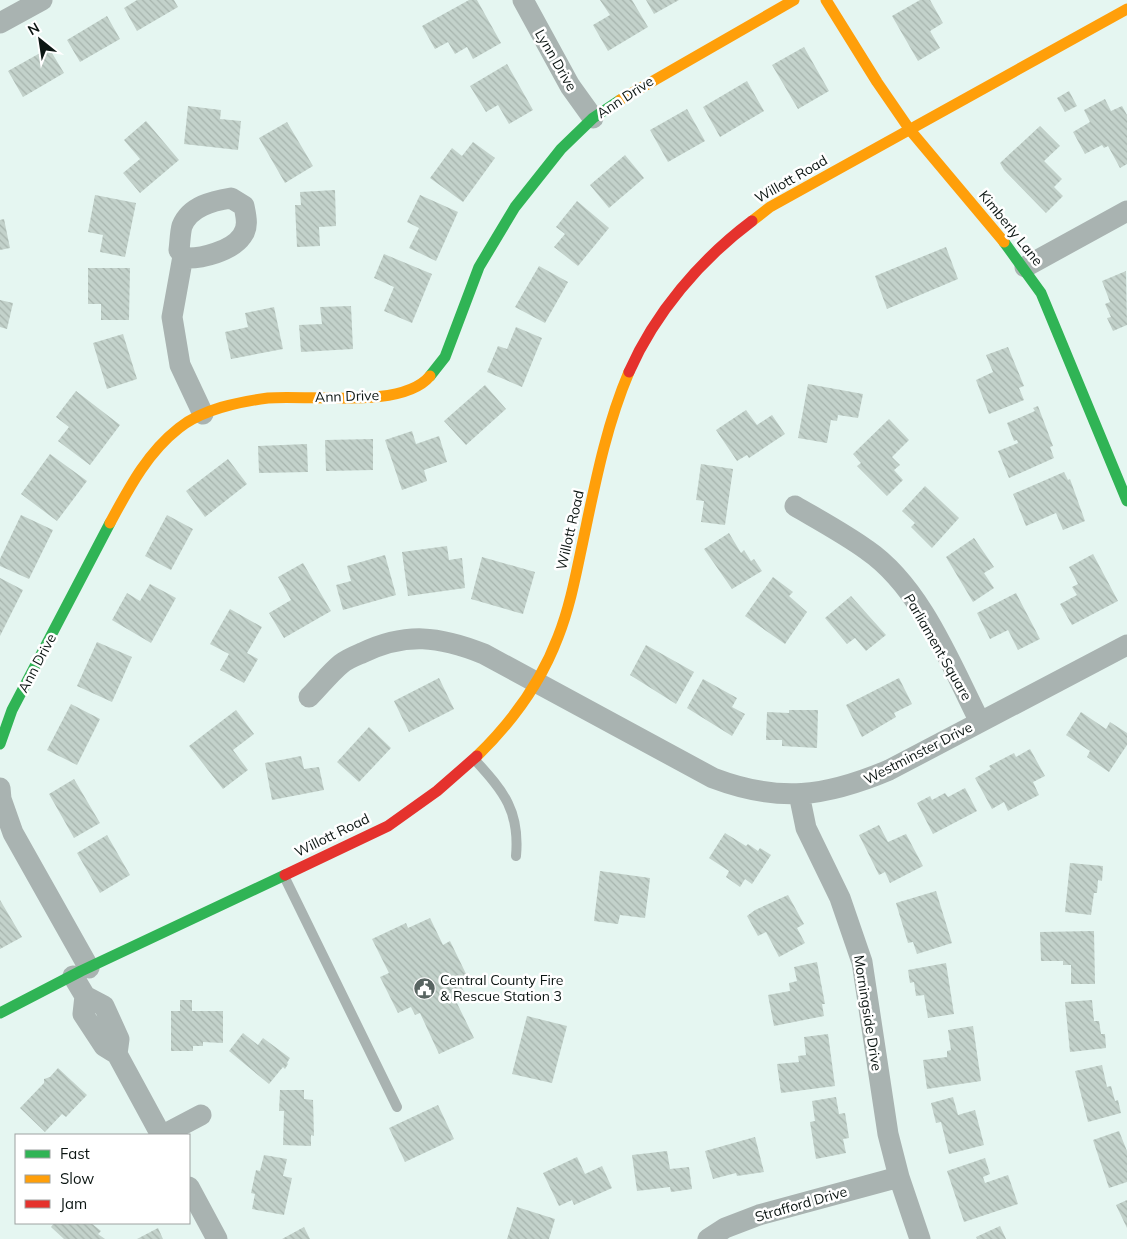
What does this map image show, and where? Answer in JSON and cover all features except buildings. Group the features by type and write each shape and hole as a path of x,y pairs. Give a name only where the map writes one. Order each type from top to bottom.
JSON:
{"street":[{"path":"0,23 42,0"},
{"name":"Lynn Drive","path":"523,0 570,86 593,118"},
{"name":"Ann Drive","path":"0,744 12,710 132,482 153,454 179,428 203,414 234,404 269,398 372,398 403,391 427,379 445,357 479,267 515,207 561,149 593,118 673,66 794,0"},
{"name":"Kimberly Lane","path":"826,0 874,79 910,130 1000,234 1025,267 1041,293 1127,501"},
{"name":"Willott Road","path":"0,1013 81,972 388,826 424,803 474,760 495,738 536,683 553,651 571,594 609,428 618,400 643,344 661,315 691,274 739,229 804,188 1127,9"},
{"path":"1025,267 1127,211"},
{"path":"183,256 172,317 180,366 203,414"},
{"name":"Parliament Square","path":"795,506 868,550 897,577 916,602 980,722"},
{"name":"Westminster Drive","path":"309,696 342,663 374,647 405,640 433,638 455,642 484,654 536,683 606,718 713,778 737,787 764,792 799,794 826,792 852,786 889,770 1127,645"},
{"path":"0,788 1,800 13,833 81,972 85,996 104,1006 119,1039 117,1054 161,1134"},
{"name":"Morningside Drive","path":"799,794 806,828 840,898 862,962 877,1073 898,1177 920,1239"},
{"path":"164,1134 201,1115"},
{"name":"Strafford Drive","path":"708,1239 725,1228 759,1214 898,1177"},
{"path":"190,1189 216,1239"}],"lane":[{"path":"474,760 495,783 513,814 518,833 516,856"},
{"path":"284,875 397,1107"}],"traffic: fast":[{"path":"430,376 445,357 479,267 515,207 561,149 593,118 620,100"},
{"path":"1004,242 1041,293 1127,501"},
{"path":"0,744 12,710 110,523"},
{"path":"0,1013 81,971 285,875"}],"traffic: slow":[{"path":"620,100 794,0"},
{"path":"826,0 877,82 910,130 1004,242"},
{"path":"752,221 770,207 1127,9"},
{"path":"477,756 502,730 524,701 543,670 558,637 572,590 608,434 629,372"},
{"path":"110,523 124,497 157,448 188,421 221,407 268,398 377,397 417,387 430,376"}],"traffic: jam":[{"path":"629,372 652,329 681,289 714,253 752,221"},
{"path":"285,875 388,826 437,791 477,756"}],"place":[{"name":"Central County Fire & Rescue Station 3","path":"424,988"}]}
